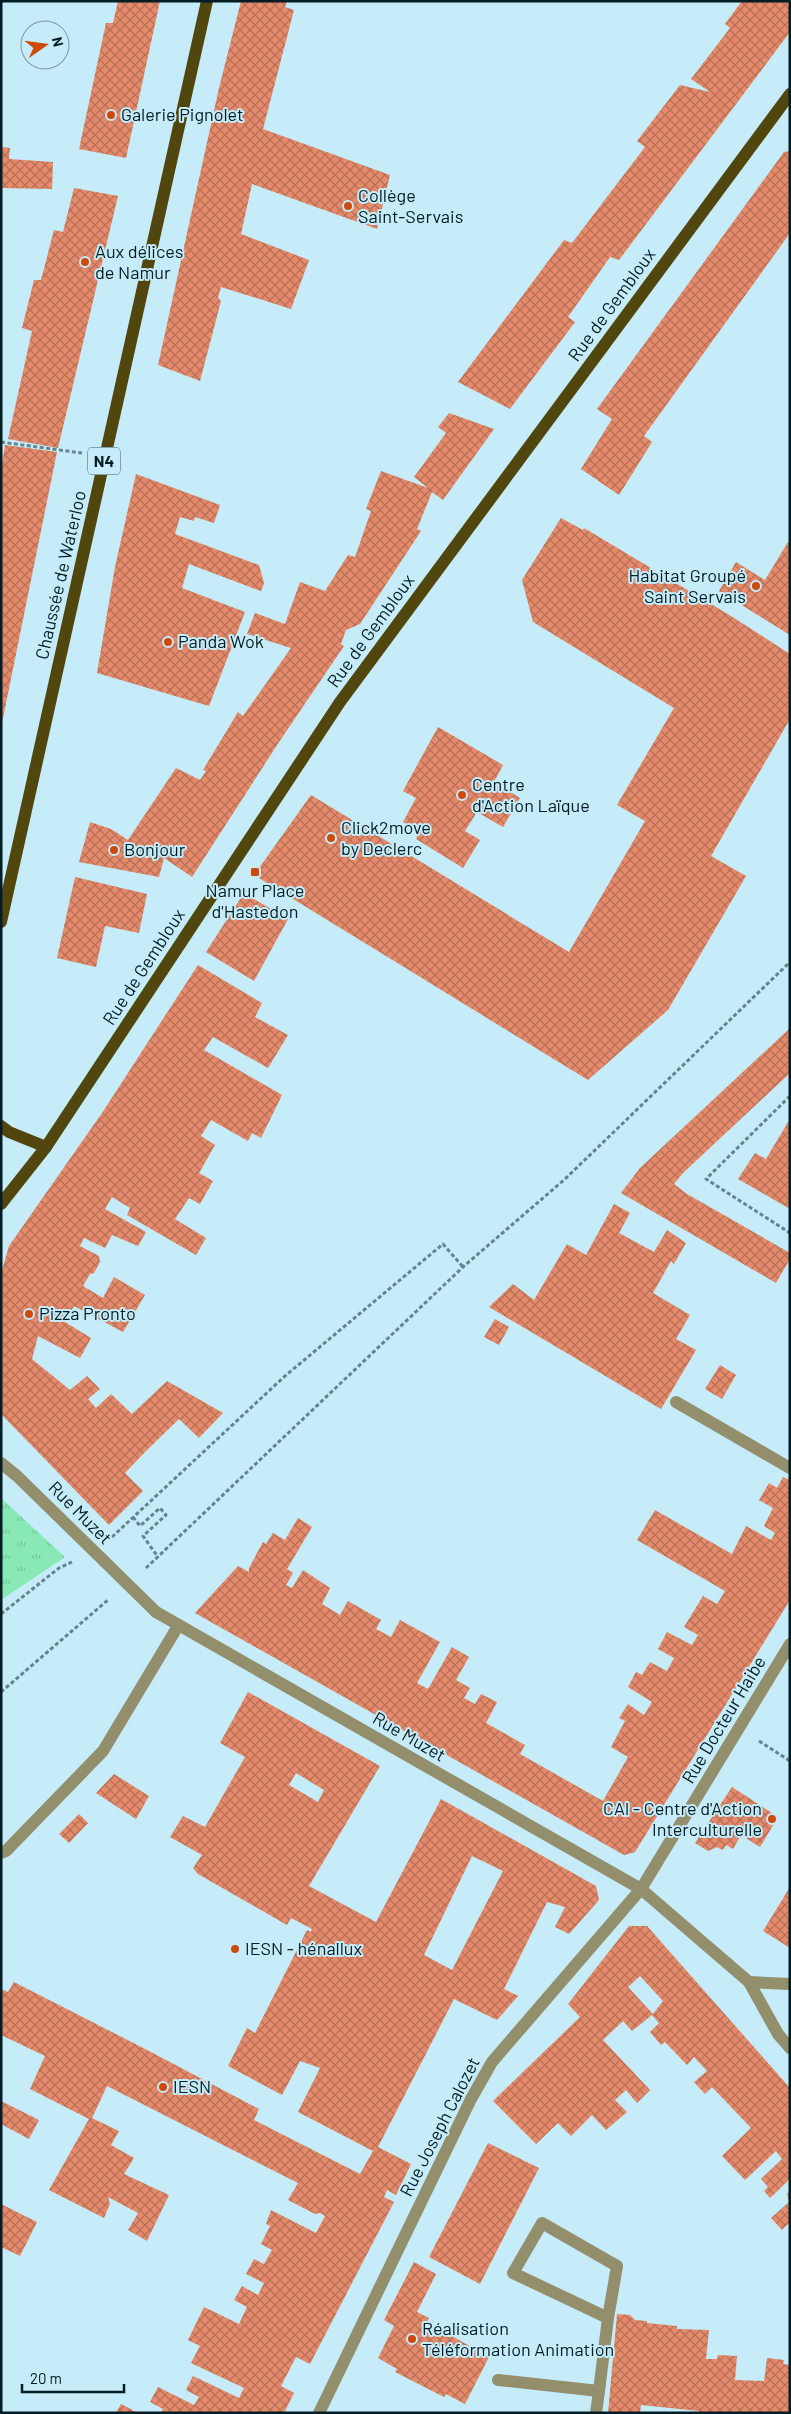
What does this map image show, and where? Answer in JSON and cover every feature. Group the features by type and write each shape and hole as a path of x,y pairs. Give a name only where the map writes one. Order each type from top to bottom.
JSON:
{"main road":[{"name":"Chaussée de Waterloo","path":"1,922 207,1"},
{"name":"Rue de Gembloux","path":"1,1204 46,1147 340,702 790,94"},
{"path":"1,1126 8,1132 46,1147"}],"street":[{"path":"676,1402 790,1468"},
{"name":"Rue Muzet","path":"1,1463 18,1476 156,1612 641,1889 749,1982 778,2034 790,2048"},
{"path":"1,1854 103,1751 178,1626"},
{"name":"Rue Docteur Haibe","path":"641,1889 790,1644"},
{"name":"Rue Joseph Calozet","path":"319,2413 471,2099 492,2062 641,1889"},
{"path":"749,1982 790,1984"},
{"path":"596,2413 608,2318 617,2266 542,2223 513,2273 608,2318"},
{"path":"498,2380 599,2391"}],"path":[{"path":"1,442 105,456"},
{"path":"143,1570 463,1267 565,1179 790,962"},
{"path":"790,1096 706,1179 790,1232"},
{"path":"1,1614 59,1568 100,1556 133,1517 285,1376 443,1244 463,1267"},
{"path":"133,1517 140,1526 160,1508 166,1514 143,1536 158,1557"},
{"path":"1,1692 113,1596"},
{"path":"739,1728 790,1761"}],"green space":[{"path":"1,1498 65,1557 1,1600"}],"building":[{"path":"118,1 160,1 126,158 79,149 106,23 113,23"},
{"name":"Collège Saint-Servais","path":"241,1 287,1 285,7 294,10 263,129 390,175 377,229 252,184 241,234 309,260 291,309 221,287 218,298 221,301 200,381 158,365 219,88"},
{"path":"742,1 790,1 790,32 619,260 610,257 568,317 575,322 510,409 458,382 564,240 572,243 645,147 637,141 680,85 710,92 691,79 730,28 725,24"},
{"path":"1,147 10,148 9,159 53,162 52,189 1,188"},
{"path":"790,151 790,233 644,436 652,442 619,495 581,469 612,419 597,409 784,152"},
{"path":"74,188 118,196 58,448 8,439 32,331 22,328 34,280 41,280 54,230 63,232"},
{"path":"449,413 494,429 443,500 432,492 417,529 421,531 360,624 346,630 341,644 344,646 279,742 192,877 164,858 159,877 79,862 90,822 111,829 128,840 176,768 200,780 206,771 203,770 238,712 243,716 291,648 247,634 255,613 285,624 300,582 325,591 348,555 355,557 371,511 366,509 381,471 428,488 414,477 446,433 438,427"},
{"path":"5,445 57,452 2,723 1,470"},
{"name":"Panda Wok","path":"136,474 220,505 214,523 195,517 194,521 180,517 175,534 259,565 264,583 261,591 189,564 182,588 245,612 209,706 97,673 115,567"},
{"name":"Click2move by Declerc","path":"561,518 583,530 584,528 731,616 790,654 790,719 711,856 746,876 668,1010 588,1080 254,875 311,795 569,952 645,821 617,805 674,708 533,622 522,580"},
{"name":"Habitat Groupé Saint Servais","path":"788,542 790,543 790,635 719,591 736,562 765,580"},
{"name":"Centre d'Action Laïque","path":"438,727 503,765 494,782 520,798 503,827 477,812 465,831 480,840 463,868 416,839 419,833 403,822 416,798 403,791"},
{"path":"75,877 147,894 139,933 105,926 96,967 57,958"},
{"path":"244,893 288,919 254,981 206,952"},
{"path":"198,965 262,1003 255,1017 288,1035 268,1068 213,1037 204,1050 282,1095 261,1138 252,1133 248,1141 211,1120 201,1136 215,1145 199,1173 213,1181 200,1204 189,1198 175,1219 206,1238 196,1255 127,1215 130,1208 112,1197 105,1209 146,1232 138,1246 112,1235 105,1248 84,1238 80,1246 99,1256 100,1262 83,1286 103,1298 114,1277 145,1295 123,1332 74,1306 65,1322 91,1338 80,1358 38,1336 32,1359 70,1390 87,1376 100,1389 88,1399 96,1408 111,1394 132,1414 167,1381 223,1413 199,1438 179,1419 145,1452 125,1473 143,1491 109,1525 1,1414 1,1274 9,1246 102,1113"},
{"path":"790,1028 790,1073 683,1173 674,1184 687,1194 790,1253 790,1259 776,1283 621,1193 640,1168"},
{"path":"788,1122 790,1123 790,1209 738,1179 755,1153 766,1159"},
{"path":"614,1204 630,1213 619,1233 654,1252 667,1230 686,1243 674,1264 671,1261 653,1293 690,1315 676,1339 696,1350 661,1409 489,1307 513,1284 534,1300 567,1244 586,1255"},
{"path":"495,1319 509,1327 499,1345 484,1337"},
{"path":"720,1365 736,1375 722,1399 705,1389"},
{"path":"783,1477 790,1480 790,1600 635,1852 624,1855 195,1613 238,1566 249,1572 249,1568 263,1542 266,1544 273,1533 285,1540 298,1518 312,1527 287,1569 293,1573 286,1585 292,1588 303,1570 330,1588 322,1604 340,1615 348,1601 381,1620 376,1629 391,1637 400,1620 440,1642 417,1683 428,1689 452,1647 469,1657 456,1680 470,1688 464,1698 475,1704 481,1694 497,1702 486,1723 525,1745 520,1754 603,1801 628,1757 611,1747 625,1721 619,1718 628,1704 644,1715 652,1702 628,1687 636,1672 642,1675 650,1662 667,1671 674,1658 658,1649 667,1632 692,1645 698,1635 684,1627 703,1596 717,1604 725,1591 637,1540 655,1510 732,1554 746,1526 771,1540 775,1533 764,1526 773,1508 759,1500 769,1483 777,1488"},
{"path":"248,1692 380,1766 309,1886 376,1922 441,1799 596,1886 599,1900 569,1934 555,1927 565,1907 547,1902 504,1989 518,1996 497,2020 454,1999 378,2147 411,2164 396,2195 387,2190 384,2197 394,2202 310,2364 296,2357 281,2386 294,2393 284,2413 161,2413 163,2409 150,2402 158,2387 194,2405 199,2397 186,2390 193,2376 239,2398 244,2388 191,2363 200,2346 188,2340 204,2307 239,2324 247,2307 234,2300 242,2286 258,2295 264,2283 246,2274 254,2259 264,2264 272,2250 261,2244 270,2226 266,2224 271,2210 316,2233 325,2216 320,2213 315,2214 288,2200 298,2183 107,2086 92,2118 119,2131 111,2145 134,2158 124,2174 169,2195 147,2241 128,2230 138,2213 108,2197 110,2204 104,2218 49,2190 89,2119 30,2089 45,2056 1,2035 1,1989 8,1992 14,1982 259,2109 254,2120 360,2174 373,2151 298,2112 320,2068 300,2061 282,2095 228,2066 247,2028 255,2033 307,1930 311,1932 312,1929 291,1918 287,1925 198,1874 193,1868 202,1855 170,1837 183,1816 205,1827 245,1757 220,1743","holes":["296,1773 324,1790 318,1802 289,1785","472,1856 503,1871 452,1970 424,1955"]},
{"path":"114,1774 149,1796 136,1819 96,1793"},
{"path":"732,1787 778,1817 760,1847 741,1835 733,1849 726,1845 723,1850 717,1847 708,1851 695,1843"},
{"path":"79,1814 88,1823 69,1843 59,1834"},
{"path":"790,1887 790,1948 763,1931"},
{"path":"629,1926 647,1926 790,2088 790,2179 770,2198 764,2191 768,2187 761,2179 782,2159 776,2151 745,2180 722,2156 751,2128 712,2087 705,2094 694,2082 707,2071 694,2057 687,2065 665,2042 661,2045 650,2032 659,2023 652,2015 632,2031 623,2021 603,2040 650,2090 637,2103 626,2090 615,2100 627,2112 606,2130 592,2115 571,2136 558,2123 536,2144 493,2101 580,2017 568,2004","holes":["640,1976 663,2001 653,2014 628,1987"]},
{"path":"1,2101 39,2120 29,2139 1,2124"},
{"path":"488,2143 539,2168 480,2284 429,2257"},
{"path":"790,2191 790,2222 782,2230 771,2218 789,2202 787,2194"},
{"path":"1,2204 37,2222 20,2256 1,2247"},
{"path":"414,2262 436,2274 417,2312 429,2318 427,2322 489,2357 465,2404 446,2394 444,2397 395,2372 397,2369 378,2358 394,2326 384,2320"},
{"path":"617,2314 630,2315 635,2320 647,2321 647,2323 677,2326 677,2329 709,2330 706,2359 717,2359 718,2355 737,2356 735,2380 764,2381 767,2358 784,2360 783,2364 790,2365 790,2413 699,2413 699,2411 641,2405 640,2413 608,2413"},
{"path":"121,2404 138,2413 116,2413"}],"place":[{"name":"Galerie Pignolet","path":"111,115"},
{"name":"Collège Saint-Servais","path":"348,206"},
{"name":"Aux délices de Namur","path":"85,262"},
{"name":"Habitat Groupé Saint Servais","path":"756,586"},
{"name":"Panda Wok","path":"168,642"},
{"name":"Centre d'Action Laïque","path":"462,795"},
{"name":"Click2move by Declerc","path":"331,838"},
{"name":"Bonjour","path":"114,850"},
{"name":"Namur Place d'Hastedon","path":"255,872"},
{"name":"Pizza Pronto","path":"29,1314"},
{"name":"CAI - Centre d'Action Interculturelle","path":"772,1819"},
{"name":"IESN - hénallux","path":"235,1949"},
{"name":"IESN","path":"163,2087"},
{"name":"Réalisation Téléformation Animation","path":"412,2339"}]}
